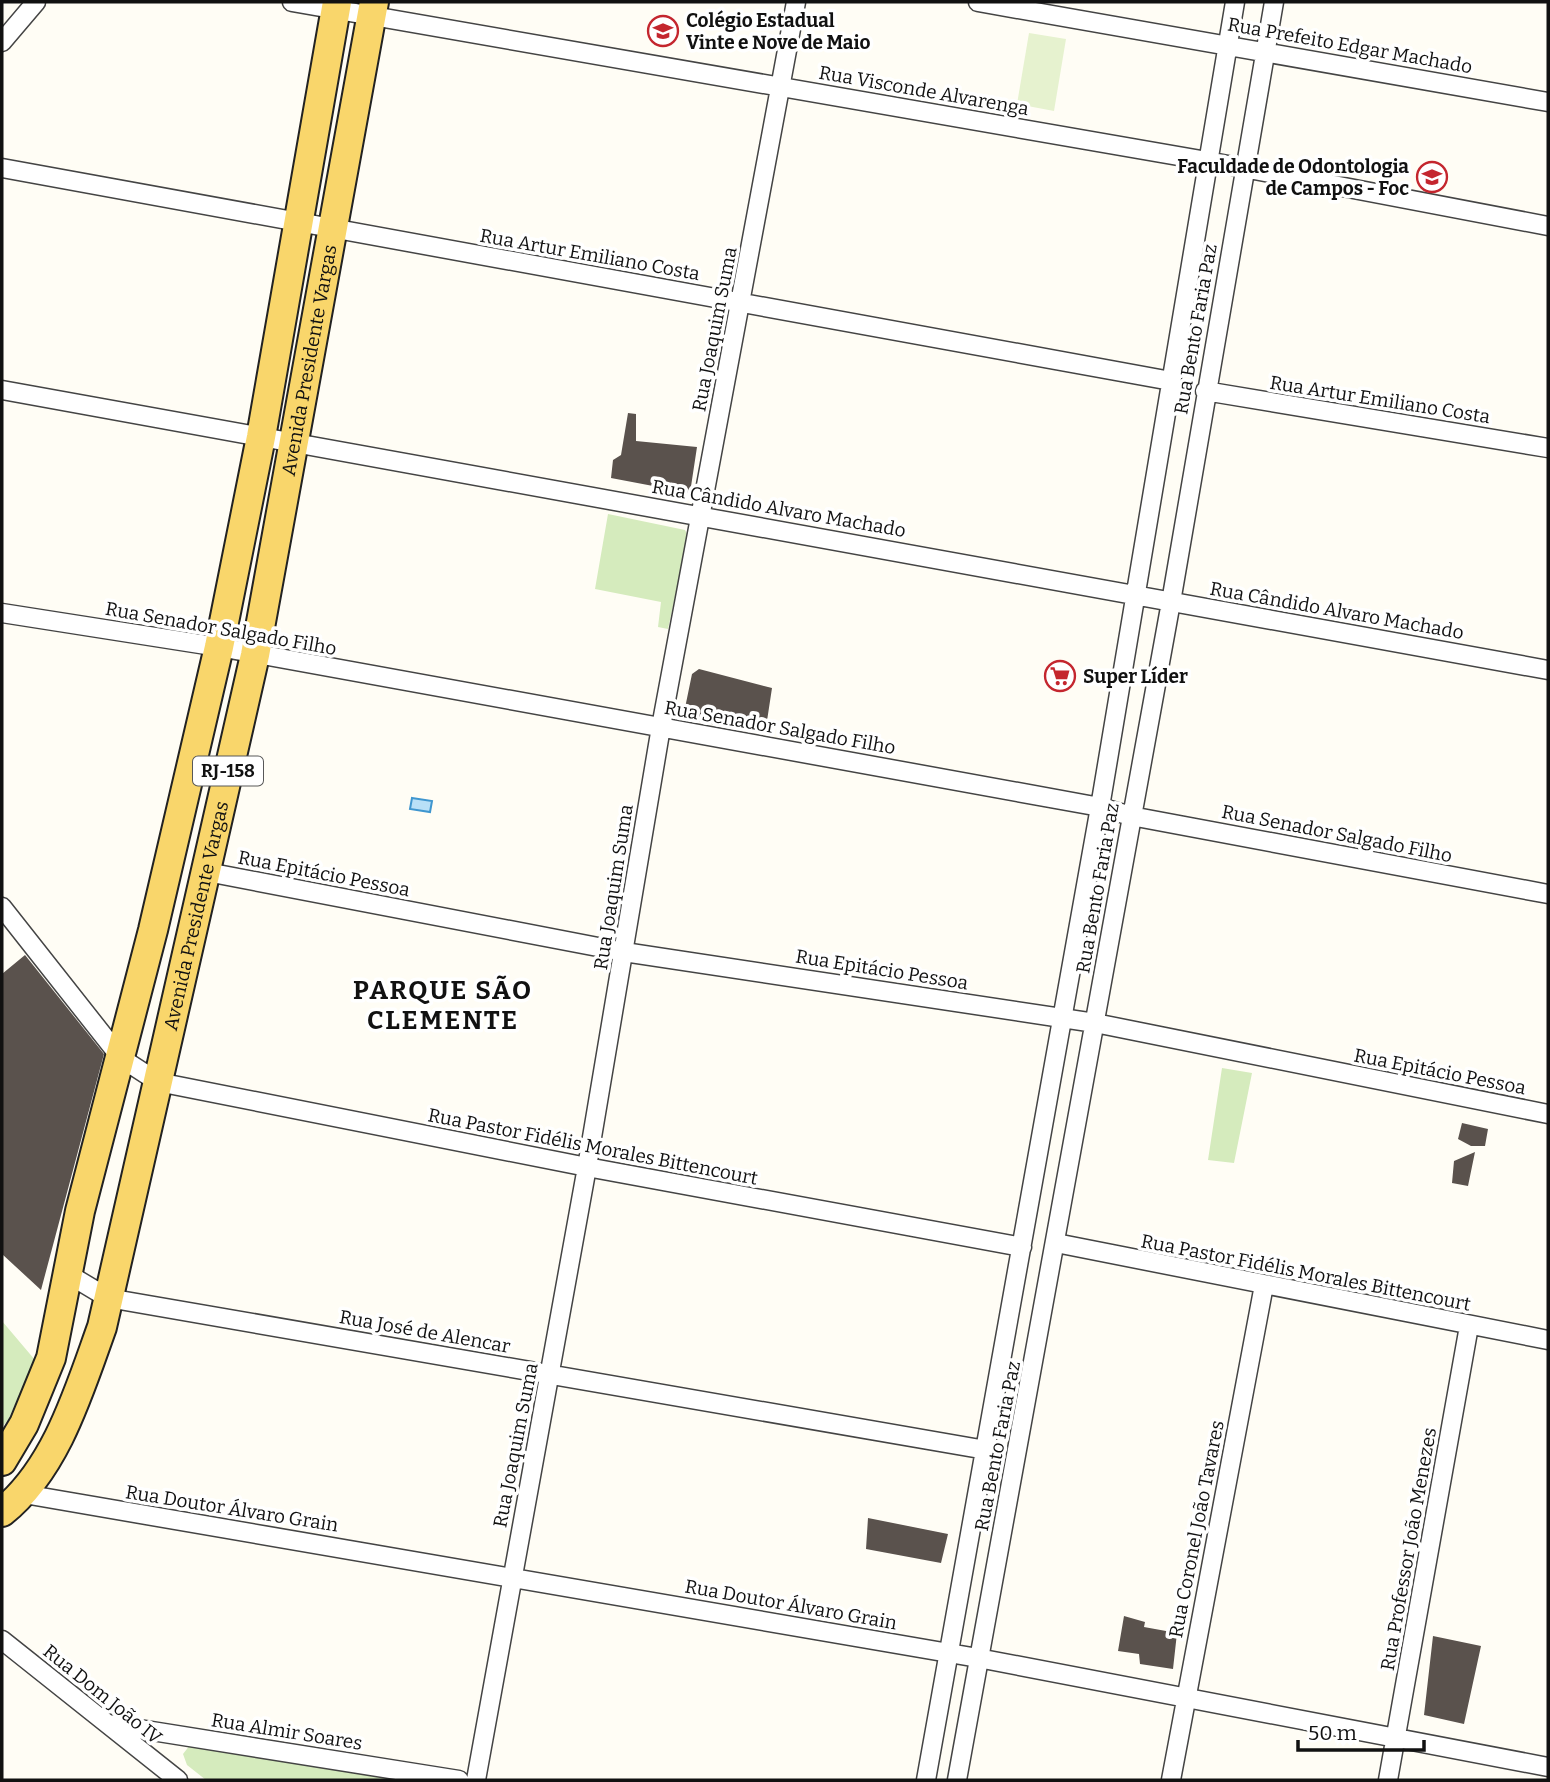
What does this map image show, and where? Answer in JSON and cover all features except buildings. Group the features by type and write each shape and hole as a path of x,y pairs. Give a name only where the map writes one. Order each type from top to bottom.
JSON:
{"main road":[{"name":"Avenida Presidente Vargas","path":"2,1461 24,1424 51,1358 80,1211 121,1058 219,648 261,437 336,6"},
{"name":"Avenida Presidente Vargas","path":"2,1513 24,1494 57,1438 81,1386 108,1298 208,872 255,655 373,10"}],"street":[{"path":"2,42 36,2"},
{"name":"Rua Visconde Alvarenga","path":"292,2 373,10 1548,226"},
{"name":"Rua Joaquim Suma","path":"476,1780 587,1167 661,727 796,2"},
{"name":"Rua Prefeito Edgar Machado","path":"978,2 1264,50 1548,102"},
{"name":"Rua Bento Faria Paz","path":"926,1780 1022,1247 1060,1017 1100,807 1235,2"},
{"name":"Rua Bento Faria Paz","path":"957,1780 1171,602 1205,391 1274,2"},
{"name":"Rua Artur Emiliano Costa","path":"2,168 1171,381"},
{"name":"Rua Cândido Alvaro Machado","path":"2,390 700,514 1548,670"},
{"name":"Rua Artur Emiliano Costa","path":"1205,391 1548,448"},
{"name":"Rua Senador Salgado Filho","path":"2,613 219,648 661,727 1100,807 1131,816 1548,894"},
{"name":"Rua Epitácio Pessoa","path":"208,872 624,952 1095,1023 1548,1114"},
{"path":"2,907 121,1058 158,1082"},
{"name":"Rua Pastor Fidélis Morales Bittencourt","path":"158,1082 587,1167 1022,1247"},
{"name":"Rua Pastor Fidélis Morales Bittencourt","path":"1056,1243 1548,1340"},
{"name":"Rua José de Alencar","path":"68,1275 108,1298 986,1450"},
{"name":"Rua Coronel João Tavares","path":"1171,1780 1264,1285"},
{"name":"Rua Professor João Menezes","path":"1388,1780 1469,1326"},
{"name":"Rua Doutor Álvaro Grain","path":"24,1494 978,1658 1548,1767"},
{"name":"Rua Dom João IV","path":"2,1640 178,1780"},
{"name":"Rua Almir Soares","path":"108,1724 459,1780"}],"green space":[{"path":"1029,33 1066,39 1054,111 1017,104"},
{"path":"608,514 685,530 688,536 668,629 658,627 661,602 595,589"},
{"path":"1222,1068 1252,1073 1234,1163 1208,1160"},
{"path":"2,1321 35,1360 8,1420 2,1427"},
{"path":"190,1745 409,1780 206,1780 187,1765 183,1754"}],"water":[{"path":"412,798 432,801 430,812 410,809"}],"place":[{"name":"Colégio Estadual Vinte e Nove de Maio","path":"663,31"},
{"name":"Faculdade de Odontologia de Campos - Foc","path":"1432,177"},
{"name":"Super Líder","path":"1060,676"}],"district":[{"name":"PARQUE SÃO CLEMENTE","path":"443,1005"}]}
